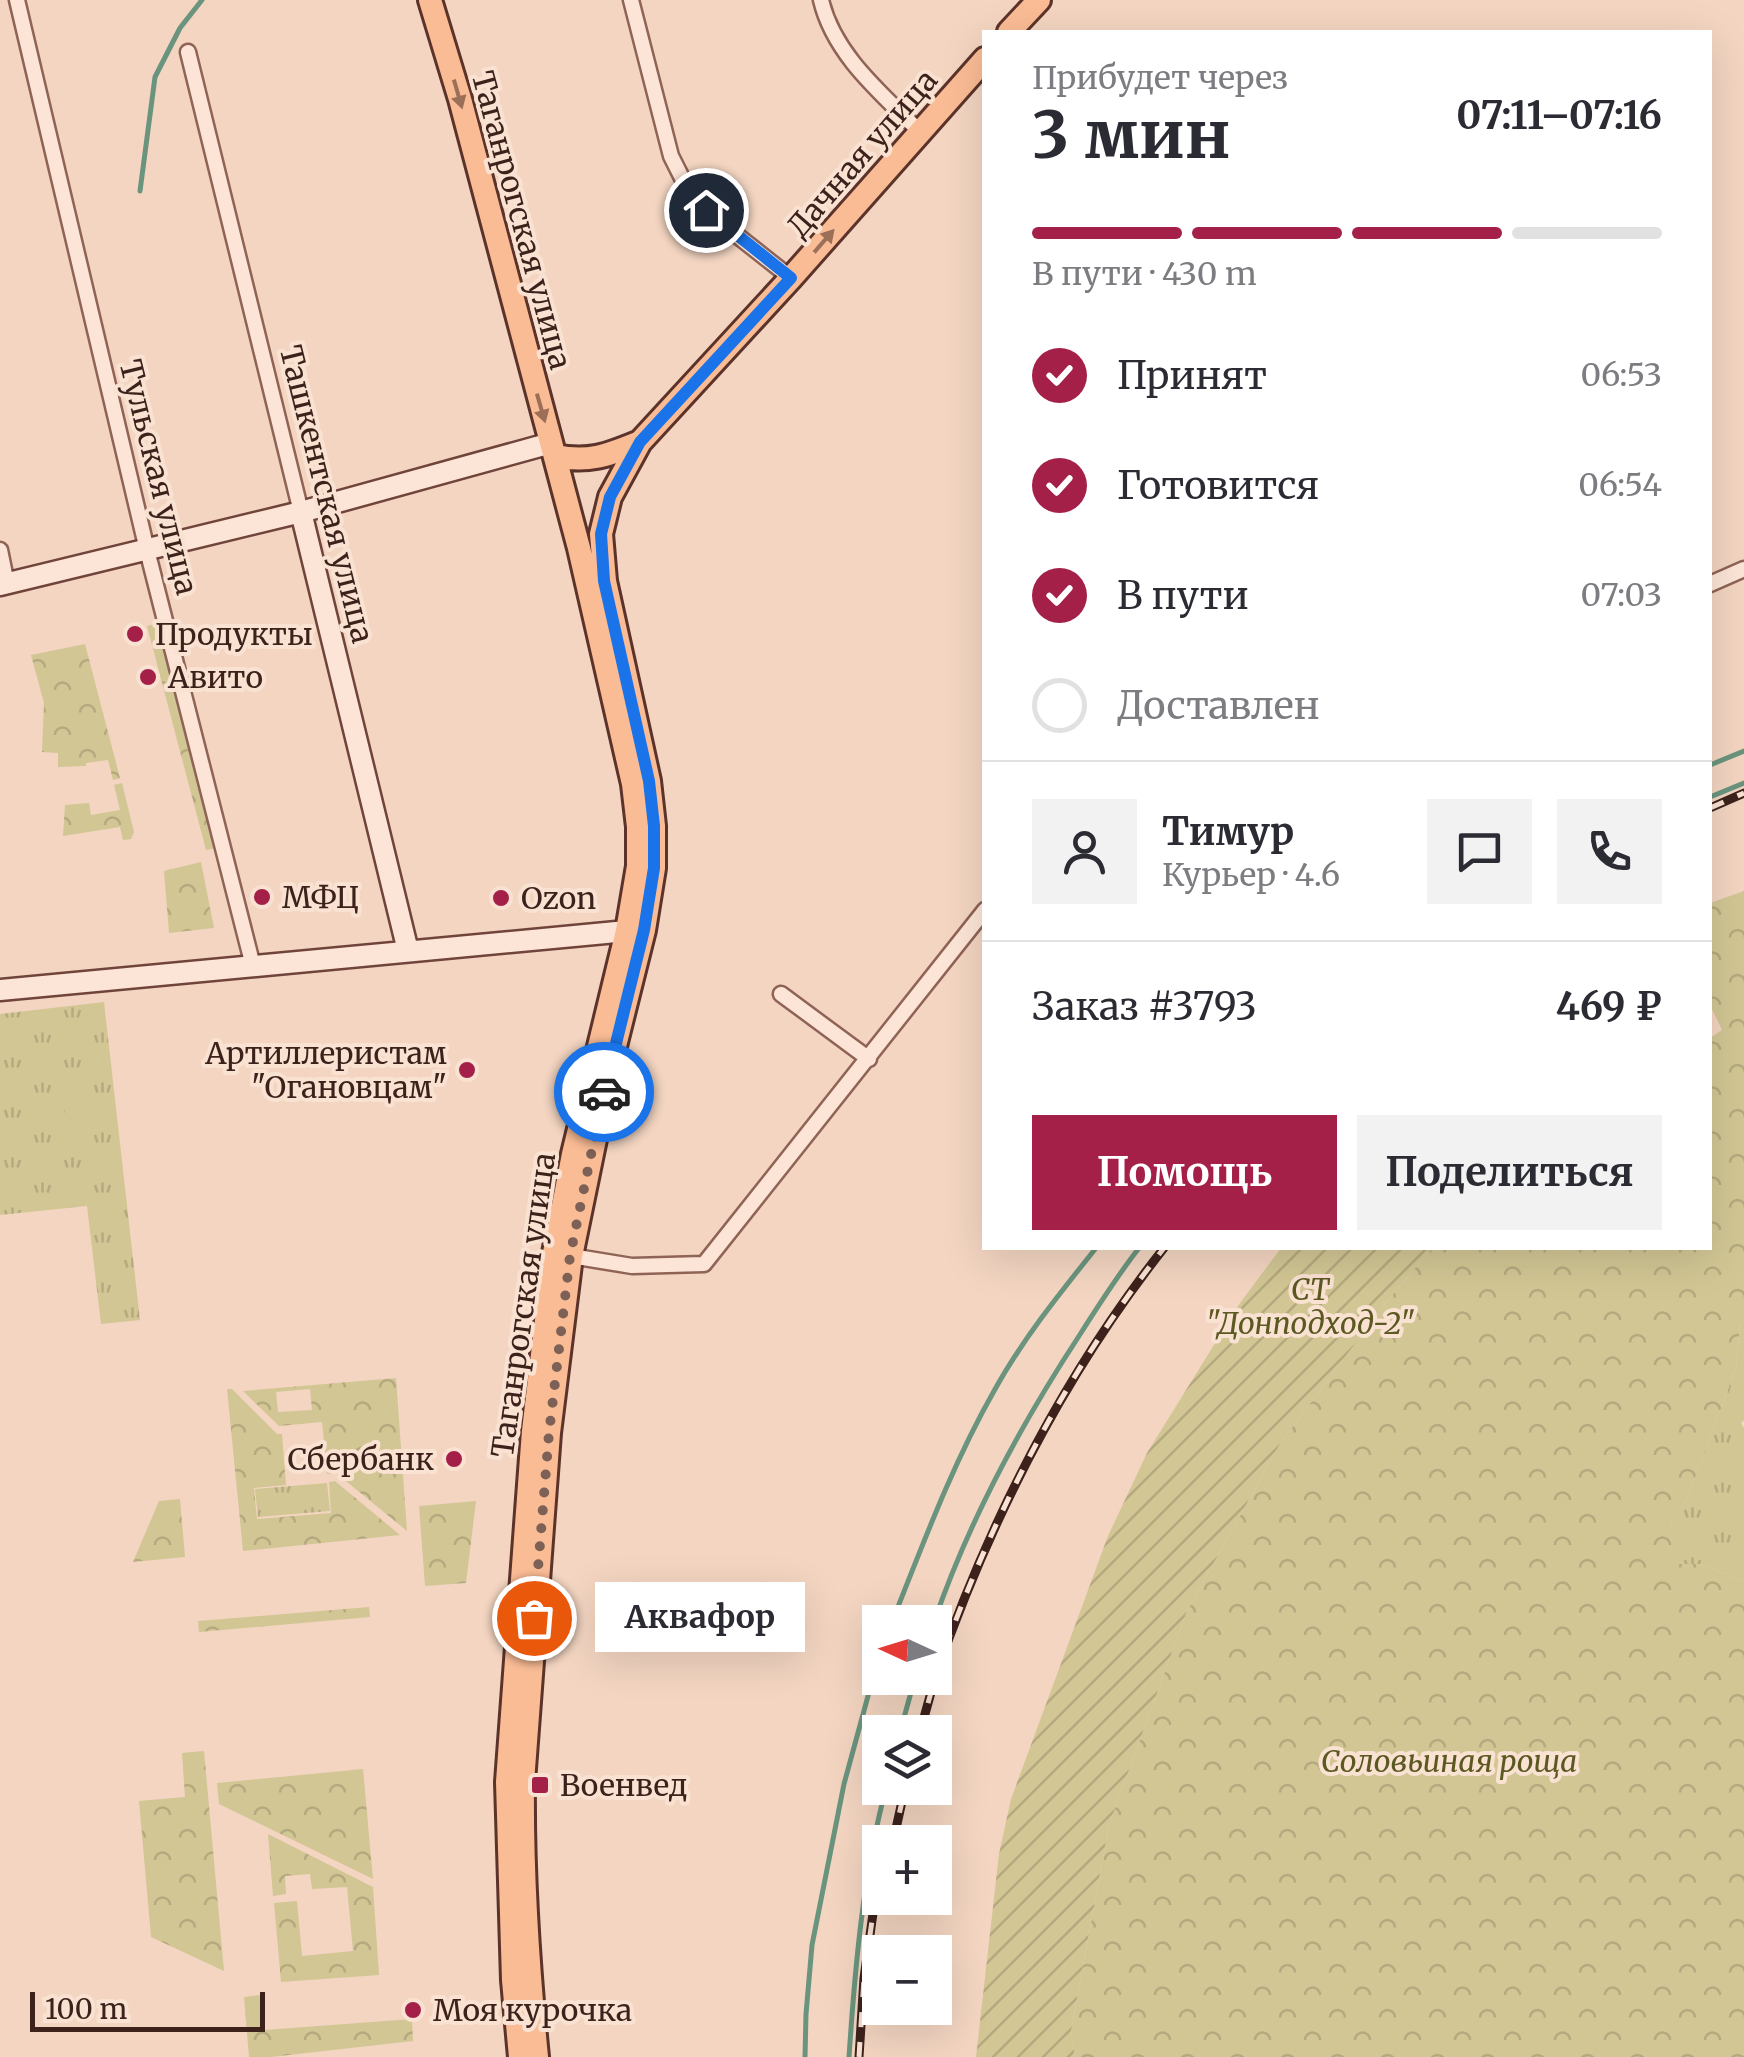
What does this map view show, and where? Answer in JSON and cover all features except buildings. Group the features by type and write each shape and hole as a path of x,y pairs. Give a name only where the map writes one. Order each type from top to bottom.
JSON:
{"main road":[{"name":"Таганрогская улица","path":"430,0 579,548 633,784 638,827 635,931"},
{"path":"1011,30 1039,0"},
{"name":"Дачная улица","path":"604,581 601,534 610,497 640,442 982,63"},
{"path":"553,450 572,460 604,457 640,442"},
{"name":"Таганрогская улица","path":"520,2057 526,2031 524,1782 562,1255 610,1066 635,931 654,868 645,762 604,581"},
{"name":"Таганрогская улица","path":"526,2031 536,2057"}],"street":[{"name":"Тульская улица","path":"17,0 147,550 254,966"},
{"path":"631,0 671,156 686,186 706,210 791,278"},
{"path":"821,0 826,20 841,48 920,132"},
{"name":"Ташкентская улица","path":"188,52 408,951"},
{"path":"0,550 4,584 553,450"},
{"path":"1712,583 1744,569"},
{"path":"562,1255 632,1266 704,1264 982,914"},
{"path":"0,990 635,931"},
{"path":"781,994 869,1059"}],"green space":[{"path":"161,622 220,847 206,850 147,626"},
{"path":"85,644 120,778 113,780 108,760 58,767 58,753 42,752 44,703 31,655"},
{"path":"122,783 134,832 131,839 123,840 120,827 63,836 65,805 89,803 91,815 120,810 114,785"},
{"path":"201,862 214,928 169,933 164,871"},
{"name":"Соловьиная роща","path":"1744,891 1744,1322 1740,1323 1736,1368 1686,1502 1672,1523 1671,1538 1673,1564 1700,1564 1744,1581 1744,2057 1075,2057 1071,2031 1109,1825 1187,1611 1281,1442 1388,1300 1430,1250 1712,1250 1712,1037 1722,1030 1712,1009 1712,902"},
{"path":"104,1002 140,1320 101,1324 87,1206 0,1215 0,1014"},
{"path":"92,1096 94,1148 66,1149 64,1097"},
{"name":"СТ \"Донподход-2\"","path":"1280,1250 1430,1250 1281,1442 1187,1611 1109,1825 1071,2031 1075,2057 976,2057 999,1854 1011,1799 1108,1536 1147,1453 1240,1303"},
{"path":"1744,1322 1744,1581 1700,1564 1672,1564 1670,1538 1672,1523 1686,1502 1736,1368 1740,1323"},
{"path":"396,1378 407,1531 336,1473 327,1474 322,1422 279,1426 243,1391","holes":["310,1389 312,1410 278,1412 276,1392"]},
{"path":"227,1389 232,1389 277,1434 282,1434 286,1485 254,1488 257,1519 331,1513 329,1482 335,1481 400,1535 243,1551"},
{"path":"327,1483 330,1511 258,1517 255,1489"},
{"path":"180,1499 185,1557 133,1562 159,1501"},
{"path":"476,1501 466,1583 425,1586 419,1506"},
{"path":"369,1607 370,1617 199,1632 198,1621"},
{"path":"204,1751 224,1971 151,1937 139,1801 185,1797 182,1753"},
{"path":"363,1769 373,1879 219,1804 217,1783"},
{"path":"268,1834 373,1887 379,1975 281,1982 274,1903 297,1901 302,1956 353,1951 347,1887 312,1889 310,1874 285,1876 286,1894 273,1896"},
{"path":"261,1995 264,2030 412,2019 413,2041 249,2057 244,1997"}],"waterway":[{"path":"140,191 155,77 180,28 202,0"},
{"path":"1712,764 1744,751"},
{"path":"1712,796 1744,783"},
{"path":"899,1605 951,1476 994,1391 1029,1335 1094,1250"},
{"path":"940,1605 963,1547 1016,1439 1138,1250"},
{"path":"805,2057 812,1945 844,1784 868,1695"},
{"path":"905,1715 910,1695"},
{"path":"849,2057 857,1955 882,1805"}],"railway":[{"path":"1712,807 1744,793"},
{"path":"952,1630 1004,1507 1061,1400 1127,1297 1162,1250"},
{"path":"925,1715 930,1695"},
{"path":"897,1825 901,1805"},
{"path":"859,2057 873,1915"}],"way so far":[{"path":"534,1618 549,1433 570,1256 604,1092"}],"place":[{"name":"Продукты","path":"135,634"},
{"name":"Авито","path":"148,677"},
{"name":"МФЦ","path":"262,897"},
{"name":"Ozon","path":"501,898"},
{"name":"Артиллеристам \"Огановцам\"","path":"467,1070"},
{"name":"Сбербанк","path":"454,1459"},
{"name":"Аквафор","path":"534,1618"},
{"name":"Военвед","path":"540,1785"},
{"name":"Моя курочка","path":"413,2010"}],"route":[{"path":"604,1092 644,930 654,868 654,826 649,781 604,581 601,534 610,497 640,442 791,278 706,210"}]}
